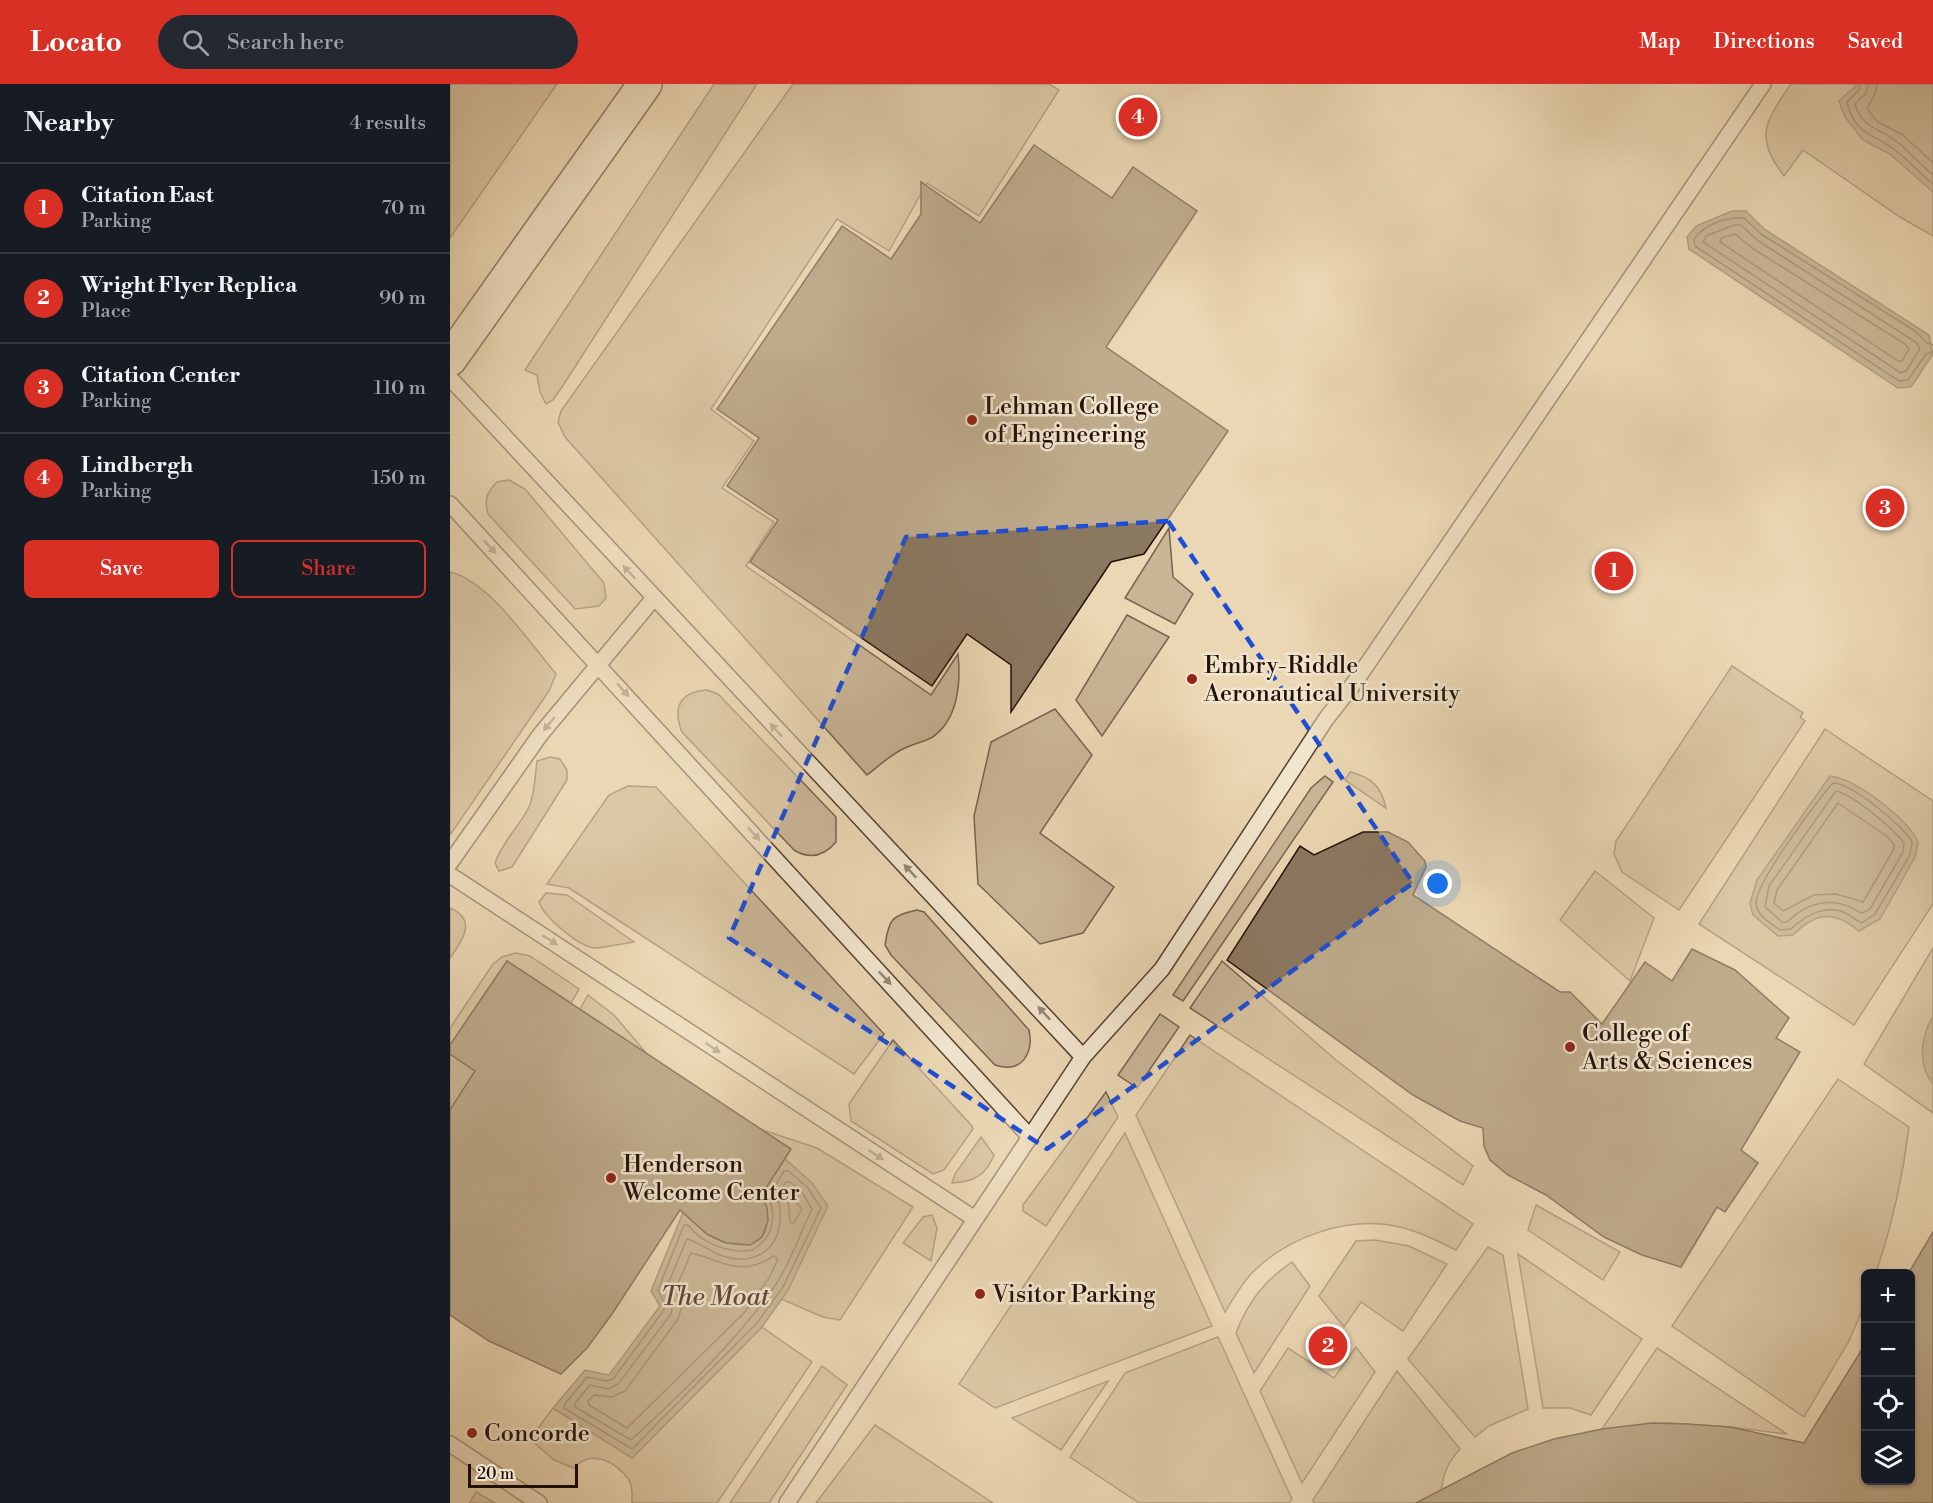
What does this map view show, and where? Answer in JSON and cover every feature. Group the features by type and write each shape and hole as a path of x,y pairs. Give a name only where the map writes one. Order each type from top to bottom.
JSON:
{"main road":[{"path":"450,359 645,84"}],"lane":[{"path":"787,1503 1083,1057 1162,969 1326,719 1355,682 1763,84"},
{"path":"450,378 1083,1057"},
{"path":"450,504 1030,1137"},
{"path":"450,863 499,790 598,663 654,598"},
{"path":"450,875 975,1219"},
{"path":"450,1444 539,1503"}],"highlighted area":[{"path":"1168,521 1413,883 1047,1149 729,938 906,537"}],"shaded area":[{"path":"450,84 557,84 450,238"},
{"path":"714,84 757,84 562,387 553,400 546,404 540,392 537,375 525,370"},
{"path":"793,84 1049,84 1059,90 979,216 927,183 889,251 837,219 711,409 754,441 722,488 774,522 746,566 931,695 958,654 958,689 947,722 931,738 900,751 867,775 565,437 558,422 561,411"},
{"path":"1791,84 1933,84 1933,236 1900,217 1803,150 1784,176 1769,150 1766,129 1769,119"},
{"path":"509,480 525,489 604,583 606,598 599,606 575,609 488,514 486,500 491,489 497,482"},
{"path":"1169,528 1173,577 1193,594 1175,624 1125,598"},
{"path":"450,572 465,578 494,600 556,674 549,691 450,835"},
{"path":"1127,615 1169,637 1102,736 1076,700"},
{"path":"1732,666 1803,713 1800,717 1805,721 1679,910 1622,872 1614,854 1616,841"},
{"path":"707,690 718,694 836,817 836,842 827,851 811,856 794,850 682,732 678,715 681,702 690,694"},
{"path":"1055,709 1092,755 1040,833 1114,887 1083,933 1040,944 978,884 974,816 991,742"},
{"path":"1825,729 1933,801 1933,904 1854,1025 1699,924"},
{"path":"550,757 560,759 567,770 567,780 512,867 499,871 495,863 498,855 531,802 537,761"},
{"path":"1350,772 1375,784 1386,808 1345,780"},
{"path":"1325,776 1333,782 1183,1001 1173,995 1311,788"},
{"path":"628,786 656,787 884,1034 854,1074 569,888 547,884 609,795"},
{"path":"1595,871 1654,918 1630,981 1560,920"},
{"path":"546,893 567,895 634,942 596,948 581,943 563,931 542,908 539,902"},
{"path":"450,908 464,918 465,931 450,958"},
{"path":"917,910 924,912 1029,1030 1027,1054 1019,1064 1012,1067 995,1065 891,955 885,945 890,924 902,914"},
{"path":"1933,948 1933,1113 1864,1064"},
{"path":"516,953 530,956 579,989 571,1003 507,961 450,1045 450,1028 493,964 502,957"},
{"path":"1222,961 1336,1060 1473,1166 1463,1185 1190,1008"},
{"path":"588,995 614,1015 647,1054 580,1009"},
{"path":"1160,1014 1179,1027 1137,1088 1118,1075"},
{"path":"1190,1035 1473,1224 1456,1250 1415,1231 1380,1224 1360,1224 1320,1232 1282,1249 1266,1261 1247,1278 1225,1312 1136,1115"},
{"path":"893,1040 973,1129 944,1170 933,1174 851,1121 849,1104"},
{"path":"1838,1079 1909,1127 1896,1201 1877,1269 1861,1269 1861,1313 1849,1341 1804,1417 1672,1326"},
{"path":"1106,1092 1118,1117 1046,1226 1023,1211 1023,1205"},
{"path":"760,1129 817,1148 913,1207 840,1320 823,1317 781,1299 788,1290 812,1183 785,1159 791,1149"},
{"path":"1125,1133 1212,1326 995,1408 959,1384"},
{"path":"981,1137 994,1155 991,1162 973,1179 952,1183 955,1174"},
{"path":"1536,1205 1620,1252 1603,1280 1528,1230"},
{"path":"932,1215 937,1228 931,1261 903,1243 923,1217"},
{"path":"1375,1240 1409,1246 1447,1264 1403,1331 1361,1302 1344,1327 1319,1296 1356,1241"},
{"path":"1488,1247 1503,1255 1528,1409 1489,1426 1475,1437 1408,1359"},
{"path":"1518,1254 1642,1339 1591,1415 1570,1408 1543,1408"},
{"path":"1292,1262 1310,1286 1254,1373 1236,1333 1258,1293"},
{"path":"762,1327 812,1362 717,1503 632,1503 632,1488 629,1480 624,1473 610,1463 595,1458 581,1462 574,1468 554,1460 530,1439 553,1408 632,1458"},
{"path":"1218,1337 1292,1499 1289,1503 1139,1503 1070,1457 1125,1373"},
{"path":"1356,1347 1375,1372 1302,1483 1260,1391 1288,1348 1334,1378"},
{"path":"1657,1348 1787,1434 1668,1423 1602,1429"},
{"path":"822,1366 847,1385 769,1503 730,1503"},
{"path":"1397,1371 1460,1449 1445,1474 1442,1503 1314,1503 1313,1500"},
{"path":"1108,1381 1061,1450 1012,1418"},
{"path":"875,1425 993,1503 816,1503"},
{"path":"476,1492 495,1503 469,1503"}],"water":[{"path":"1858,84 1933,84 1933,192 1890,154 1863,140 1845,117 1839,101"},
{"path":"1732,211 1746,211 1764,229 1929,335 1933,354 1911,387 1898,388 1689,249 1687,237 1696,226"},
{"path":"1830,776 1867,792 1904,822 1918,842 1915,857 1880,919 1859,931 1841,920 1825,916 1801,927 1793,935 1778,936 1753,915 1750,903 1757,880"},
{"path":"1933,1016 1933,1084 1925,1068 1922,1050"},
{"path":"450,1054 475,1071 450,1110"},
{"name":"The Moat","path":"785,1159 812,1183 828,1206 788,1290 762,1327 632,1458 553,1408 585,1370 609,1375 660,1306 651,1291 686,1205 698,1226 712,1237 732,1244 753,1243 761,1239 766,1231 767,1217 761,1196"}],"building":[{"name":"Lehman College of Engineering","path":"1034,145 1112,198 1133,167 1197,211 1106,347 1228,431 1144,554 1111,562 1011,712 1011,665 967,634 932,686 750,562 778,520 727,486 759,438 717,409 842,226 891,259 921,214 921,182 980,223"},
{"name":"College of Arts & Sciences","path":"1363,832 1388,832 1408,842 1425,861 1426,867 1413,895 1560,992 1570,992 1602,1024 1645,962 1672,981 1692,949 1735,970 1789,1018 1776,1038 1800,1052 1741,1150 1758,1163 1725,1212 1717,1207 1681,1267 1642,1255 1604,1237 1546,1195 1508,1175 1490,1160 1484,1146 1483,1128 1460,1121 1413,1095 1227,960 1300,846 1314,855"},
{"name":"Henderson Welcome Center","path":"507,961 791,1149 761,1196 767,1207 768,1221 762,1237 750,1245 726,1243 707,1234 680,1210 612,1314 587,1348 561,1374 489,1341 450,1315 450,1110 475,1071 450,1054 450,1045"},
{"path":"1933,1232 1933,1503 1416,1503 1512,1453 1554,1439 1602,1429 1652,1423 1687,1424 1730,1427 1804,1443 1861,1351 1861,1485 1915,1485 1915,1269 1911,1269"}],"place":[{"name":"Lindbergh","path":"1138,117"},
{"name":"Lehman College of Engineering","path":"972,420"},
{"name":"Citation Center","path":"1885,508"},
{"name":"Citation East","path":"1614,571"},
{"name":"Embry-Riddle Aeronautical University","path":"1192,679"},
{"name":"College of Arts & Sciences","path":"1570,1047"},
{"name":"Henderson Welcome Center","path":"611,1178"},
{"name":"Visitor Parking","path":"980,1294"},
{"name":"Wright Flyer Replica","path":"1328,1346"},
{"name":"Concorde","path":"472,1433"}]}
